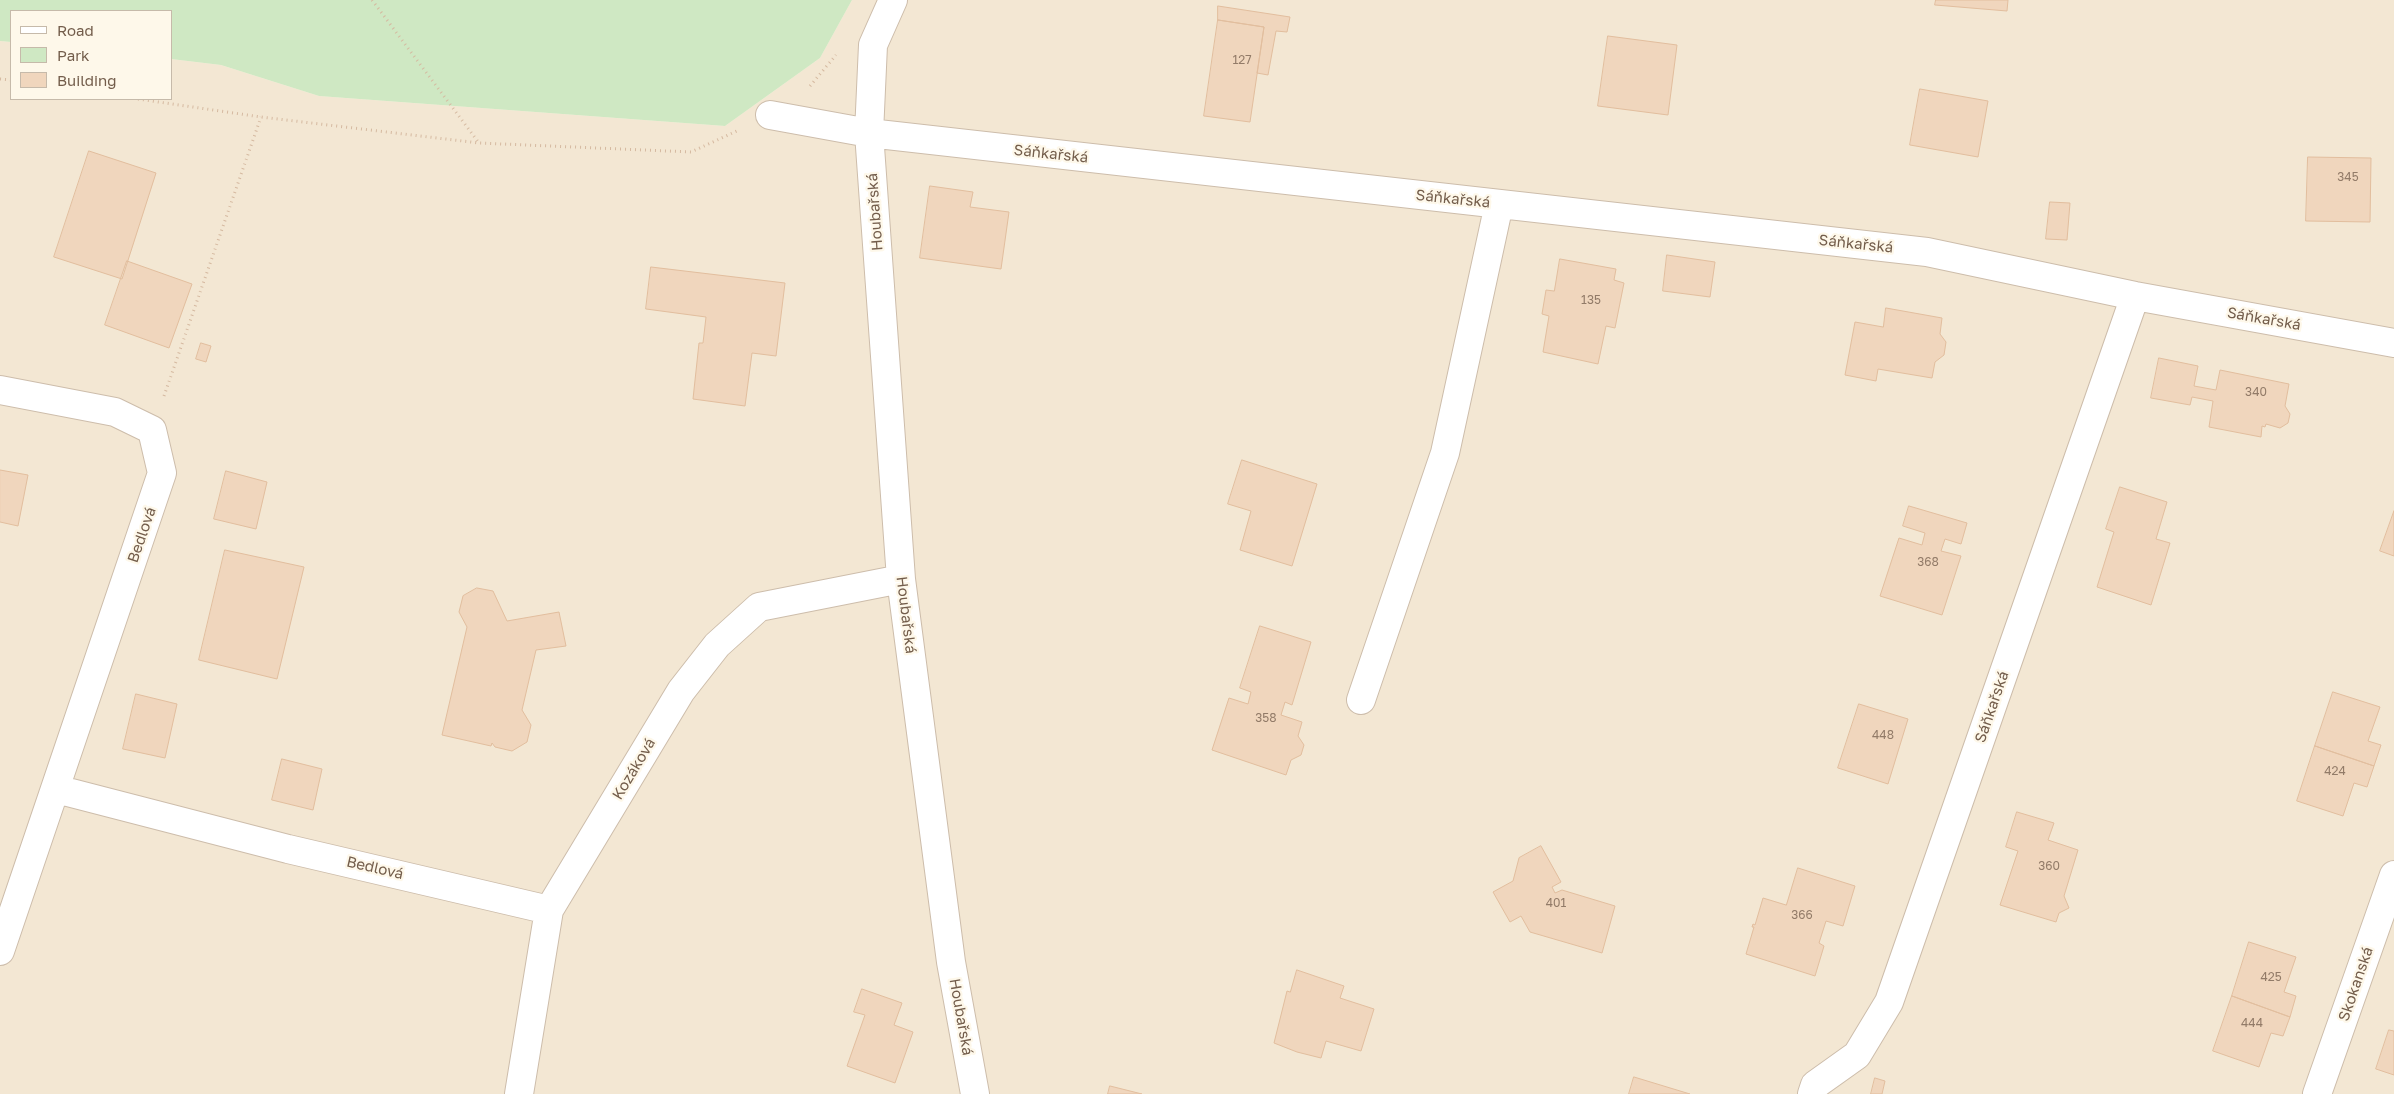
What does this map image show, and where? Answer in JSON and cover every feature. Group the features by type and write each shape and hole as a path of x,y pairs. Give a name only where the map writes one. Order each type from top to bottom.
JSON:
{"street":[{"name":"Houbařská","path":"893,0 873,45 869,133 900,579 951,962 974,1094"},
{"name":"Sáňkařská","path":"770,115 869,133 1927,252 2135,296 2394,343"},
{"path":"1361,700 1445,452 1499,204"},
{"name":"Sáňkařská","path":"1812,1094 1815,1084 1857,1055 1889,1002 2135,296"},
{"path":"0,390 115,412 152,430"},
{"name":"Bedlová","path":"0,951 162,474 152,430"},
{"name":"Kozáková","path":"519,1094 549,910 681,692 716,645 759,607 900,579"},
{"name":"Bedlová","path":"56,789 288,849 549,910"},
{"name":"Skokanská","path":"2317,1094 2394,875"}],"path":[{"path":"372,0 479,143"},
{"path":"145,100 261,117 479,143 691,152 770,115 800,96 828,67 839,51"},
{"path":"152,430 261,117"}],"shaded area":[{"path":"852,0 2394,0 2394,1094 0,1094 0,41 10,42 10,100 172,100 172,59 221,65 319,96 725,126 820,58"}],"green space":[{"path":"0,0 852,0 820,58 725,126 319,96 221,65 172,59 172,10 10,10 10,42 0,41"}],"building":[{"path":"1936,0 2008,0 2007,11 1935,5"},
{"path":"1218,6 1290,17 1287,32 1276,31 1268,75 1257,73 1264,27 1218,20"},
{"path":"1218,20 1264,27 1250,122 1204,116"},
{"path":"1608,36 1677,45 1668,115 1598,106"},
{"path":"1920,89 1988,101 1978,157 1910,145"},
{"path":"89,151 156,173 122,279 54,257"},
{"path":"2308,157 2371,158 2370,222 2306,221"},
{"path":"930,186 973,192 970,207 1009,212 1001,269 920,258"},
{"path":"2050,202 2070,203 2067,240 2046,239"},
{"path":"1667,255 1715,262 1710,297 1663,291"},
{"path":"1560,259 1616,269 1614,280 1624,283 1615,328 1606,326 1598,364 1543,352 1549,316 1542,314 1546,290 1554,291"},
{"path":"127,261 192,284 169,348 105,325"},
{"path":"651,267 785,283 776,356 752,353 745,406 693,399 699,343 703,343 706,317 646,309"},
{"path":"1886,308 1942,318 1940,334 1946,342 1944,355 1935,362 1932,378 1878,369 1876,381 1845,375 1855,322 1883,327"},
{"path":"201,343 211,346 206,362 196,359"},
{"path":"2159,358 2198,366 2194,386 2216,390 2220,370 2289,384 2285,406 2290,414 2288,423 2280,428 2266,424 2265,427 2262,426 2261,437 2209,427 2213,401 2192,397 2190,405 2151,398"},
{"path":"1242,460 1317,484 1292,566 1240,550 1251,511 1228,504"},
{"path":"0,470 28,475 18,526 0,522"},
{"path":"226,471 267,482 256,529 214,519"},
{"path":"2120,487 2167,502 2156,539 2170,543 2151,605 2097,587 2114,532 2106,529"},
{"path":"1909,506 1967,523 1961,544 1945,539 1941,551 1961,556 1942,615 1880,596 1899,538 1922,545 1925,533 1903,526"},
{"path":"2394,511 2394,556 2380,551"},
{"path":"225,550 304,567 277,679 199,660"},
{"path":"477,588 493,591 507,621 559,612 566,646 536,650 522,710 531,725 527,742 512,751 495,747 492,743 491,746 442,735 467,627 459,612 463,596"},
{"path":"1260,626 1311,642 1292,705 1285,702 1281,715 1302,722 1298,736 1304,745 1301,755 1291,760 1286,775 1212,750 1229,698 1248,704 1251,692 1240,688"},
{"path":"2333,692 2380,707 2368,741 2381,745 2374,766 2315,746"},
{"path":"136,694 177,704 165,758 123,749"},
{"path":"1859,704 1908,719 1888,784 1838,768"},
{"path":"2315,746 2374,766 2367,787 2354,783 2343,816 2297,801"},
{"path":"282,759 322,769 313,810 272,800"},
{"path":"2017,812 2054,823 2048,840 2078,850 2064,896 2069,908 2059,913 2056,922 2000,905 2018,851 2006,847"},
{"path":"1541,846 1561,882 1552,887 1555,893 1562,890 1615,906 1602,953 1530,932 1521,916 1510,922 1493,892 1513,881 1519,858"},
{"path":"1798,868 1855,886 1843,926 1826,921 1819,943 1824,946 1815,976 1746,954 1754,927 1752,927 1753,924 1755,925 1763,898 1786,905"},
{"path":"2249,942 2296,957 2284,992 2296,996 2290,1017 2232,996"},
{"path":"1297,970 1344,986 1340,998 1374,1009 1361,1051 1326,1041 1321,1058 1297,1052 1274,1043 1287,991 1290,992"},
{"path":"862,989 902,1003 894,1025 913,1032 895,1083 847,1066 865,1015 854,1012"},
{"path":"2232,996 2290,1017 2283,1036 2271,1033 2259,1067 2213,1051"},
{"path":"2389,1030 2394,1031 2394,1075 2376,1069"},
{"path":"1634,1077 1690,1094 1629,1094"},
{"path":"1875,1078 1885,1081 1882,1094 1871,1094"},
{"path":"1110,1086 1142,1094 1108,1094"}]}
